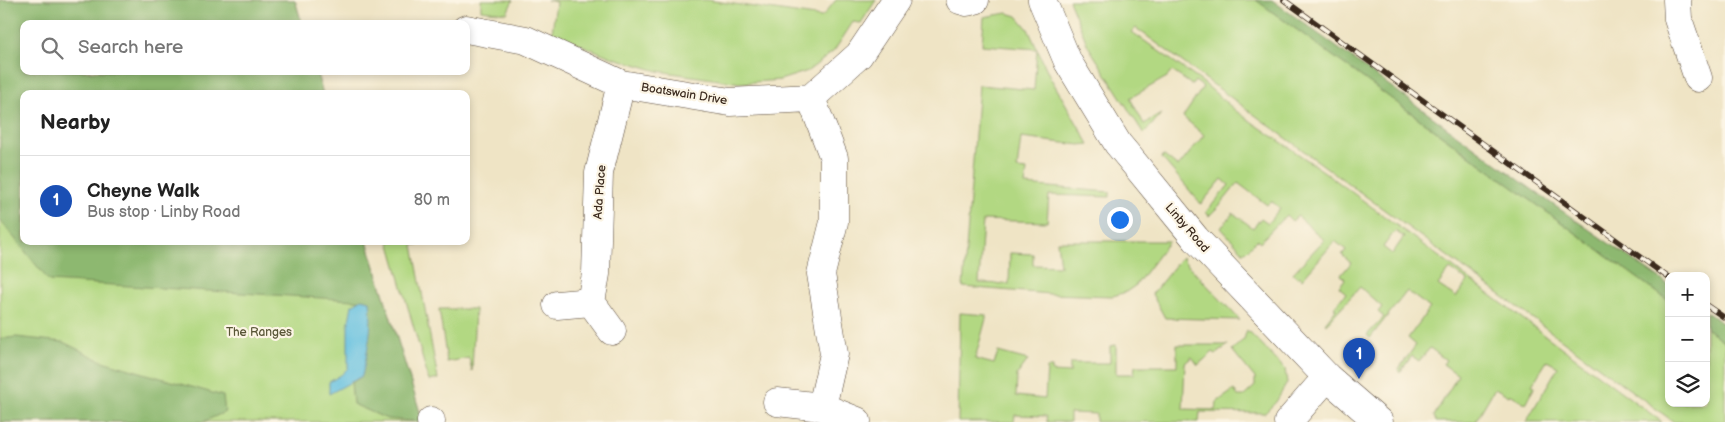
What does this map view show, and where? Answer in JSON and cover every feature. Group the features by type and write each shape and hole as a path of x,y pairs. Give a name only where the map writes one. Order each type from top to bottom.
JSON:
{"street":[{"path":"822,407 834,354 821,274 834,222 834,158 811,98 859,55 896,0"},
{"path":"960,0 967,2 975,0"},
{"name":"Linby Road","path":"1042,0 1068,62 1118,144 1188,231 1327,377 1378,422"},
{"path":"1677,0 1678,18 1698,78"},
{"name":"Boatswain Drive","path":"470,30 526,40 621,84 730,102 811,98"},
{"name":"Ada Place","path":"591,302 596,274 599,173 621,84"},
{"path":"557,305 591,302 612,331"},
{"path":"1288,422 1327,377"},
{"path":"777,402 822,407 857,421"}],"green space":[{"name":"The Ranges","path":"0,0 295,0 301,20 20,20 20,75 317,75 322,90 20,90 20,245 368,245 423,422 0,422"},
{"path":"0,0 295,0 301,20 20,20 20,75 317,75 322,90 20,90 20,245 0,220"},
{"path":"481,0 513,0 507,13 481,10"},
{"path":"547,0 707,0 822,17 836,0 876,0 861,23 853,22 834,51 808,71 780,80 740,83 658,71 611,57 552,33 556,2"},
{"path":"1069,0 1256,0 1665,298 1665,407 1710,407 1710,331 1725,342 1725,422 1674,422 1136,28 1132,32 1205,84 1236,111 1326,173 1662,422 1526,422 1558,367 1547,361 1532,385 1535,387 1525,403 1495,388 1475,422 1436,422 1434,416 1458,375 1443,364 1446,360 1430,348 1419,361 1412,356 1400,372 1398,370 1416,345 1408,338 1430,308 1407,291 1370,338 1367,335 1384,317 1378,312 1382,307 1360,287 1326,324 1336,309 1334,307 1346,293 1339,287 1345,279 1341,275 1351,263 1342,255 1346,250 1335,241 1302,279 1300,276 1298,278 1293,273 1324,240 1298,216 1292,221 1286,215 1260,242 1258,239 1244,253 1221,228 1233,213 1253,228 1261,218 1268,223 1280,208 1271,201 1267,205 1238,183 1209,216 1206,212 1229,185 1222,179 1201,204 1162,158 1163,155 1178,167 1204,135 1183,117 1203,87 1195,81 1192,85 1172,71 1167,77 1130,98 1144,124 1161,114 1144,134 1088,46","holes":["1395,231 1404,237 1392,254 1383,247","1450,269 1468,281 1456,297 1438,285"]},
{"path":"1256,0 1272,0 1548,201 1665,282 1665,298"},
{"path":"1007,13 1017,16 1028,29 1050,77 1089,144 1080,145 1021,138 1017,169 1027,170 1025,185 1110,192 1110,197 1049,195 1047,222 983,220 979,283 1009,284 1010,253 1033,254 1033,265 1060,266 1057,241 1169,241 1136,285 1126,292 1113,296 1050,294 963,287 979,85 1034,90 1037,49 982,45 984,17"},
{"path":"20,245 368,245 423,422 387,419 353,404 351,383 362,376 370,301 49,281"},
{"path":"390,245 413,245 438,379 429,381"},
{"path":"1182,257 1240,320 1165,318 1152,294"},
{"path":"439,309 475,309 472,371 469,358 447,362"},
{"path":"960,313 987,315 975,359 994,364 998,352 1028,360 1017,375 1016,396 1045,399 1047,368 1052,368 1052,372 1070,373 1070,363 1110,363 1110,346 1116,345 1116,374 1134,374 1135,366 1177,366 1177,345 1228,345 1216,354 1213,352 1198,365 1192,357 1185,363 1183,409 1216,410 1217,402 1234,390 1238,396 1244,396 1255,386 1255,378 1232,350 1244,339 1247,330 1285,369 1287,383 1276,402 1265,413 1200,412 1199,422 1096,422 1096,414 1070,413 1070,422 1047,422 1046,416 1015,415 1014,422 958,422"},
{"path":"1710,315 1725,325 1725,342 1710,331"},
{"path":"16,337 63,342 102,361 223,396 225,412 203,422 0,422 0,339"}],"water":[{"path":"362,299 370,301 371,320 362,376 329,394 329,382 348,368 348,326 352,305"}],"railway":[{"path":"1284,0 1665,275"},
{"path":"1710,308 1725,318"}],"place":[{"name":"Cheyne Walk","path":"1359,379"}]}
